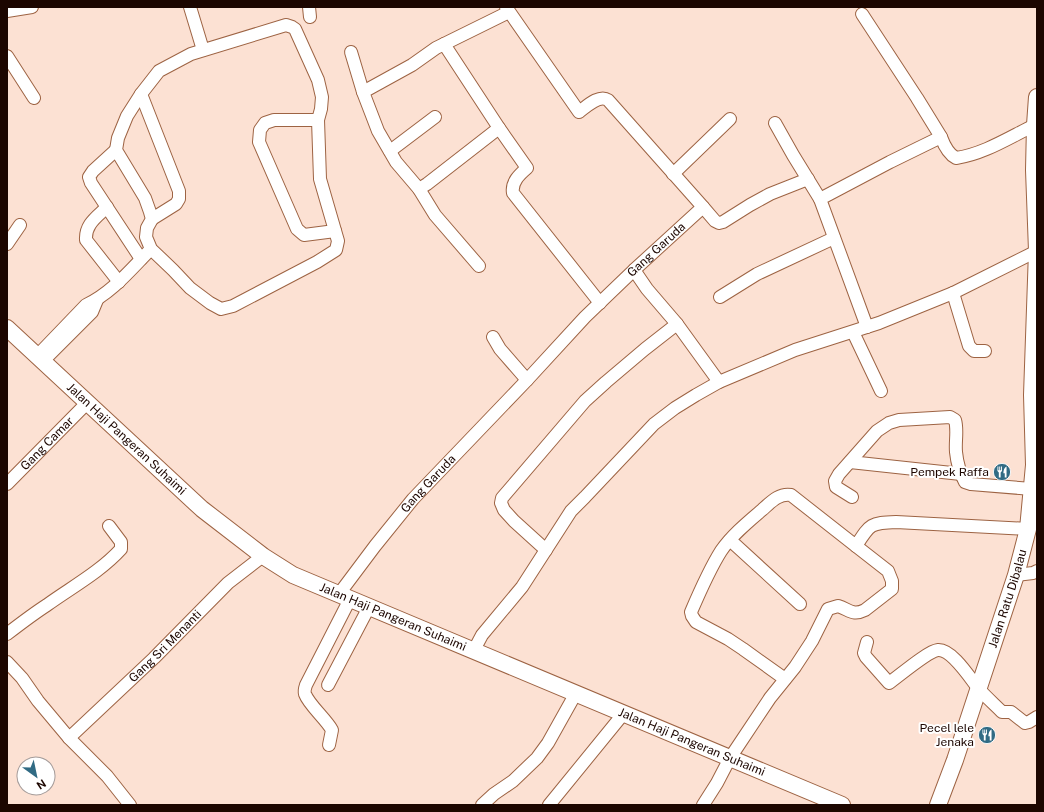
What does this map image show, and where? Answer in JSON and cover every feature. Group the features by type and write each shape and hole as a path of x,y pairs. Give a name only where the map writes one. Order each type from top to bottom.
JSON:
{"main road":[{"name":"Jalan Ratu Dibalau","path":"938,805 1016,575 1028,529 1035,465 1032,395 1034,309 1037,269 1034,170 1037,96"},
{"name":"Jalan Haji Pangeran Suhaimi","path":"7,328 202,509 263,556 293,575 842,805"}],"street":[{"path":"7,11 32,7"},
{"path":"190,7 203,50"},
{"path":"363,92 412,65 436,48 507,10 579,112 600,98 605,98 608,100 715,221 719,223 723,222 770,194 808,179"},
{"path":"862,14 917,98 941,137 945,147 950,154 956,158 966,157 995,145 1035,125"},
{"path":"141,94 179,191 179,199 176,204 152,219 147,228 146,237 151,249 174,270 190,288 210,303 222,309 233,306 317,262 336,250 338,241 320,179 318,120 322,96 318,80 295,29 286,25 191,54 159,71 141,94 127,116 118,138 116,150 93,171 89,177 142,259"},
{"path":"444,44 527,168 514,182 512,188 513,193 600,303"},
{"path":"351,52 363,92 378,132 396,162 419,189 435,214 479,266"},
{"path":"7,56 34,98"},
{"path":"390,151 435,117"},
{"path":"673,174 730,119"},
{"path":"318,120 274,120 265,123 260,130 259,142 297,229 304,235 335,231"},
{"path":"775,123 820,199 867,327"},
{"path":"419,189 499,128"},
{"path":"820,199 941,137"},
{"path":"116,150 144,198 152,219"},
{"path":"107,207 88,226 86,240 119,282"},
{"name":"Gang Garuda","path":"329,745 332,730 309,700 304,690 344,597 375,546 414,500 585,318 702,207"},
{"path":"7,244 20,225"},
{"path":"720,297 757,274 834,238"},
{"path":"40,359 92,312 97,300 119,282 151,249"},
{"path":"474,650 482,635 522,587 571,511 654,424 675,408 720,382 795,350 867,327 953,293 1037,251"},
{"path":"634,270 677,324 720,382"},
{"path":"953,293 969,346 974,350 985,351"},
{"path":"546,550 504,510 501,503 502,498 586,401 645,349 677,324"},
{"path":"853,332 881,392"},
{"path":"493,337 500,350 527,380"},
{"name":"Gang Camar","path":"7,484 87,403"},
{"path":"852,496 836,487 835,481 839,474 877,431 889,423 899,420 950,418 954,420 956,426 956,452 961,474 965,482 971,484 1032,489"},
{"path":"850,462 961,474"},
{"path":"704,805 730,758 770,698 795,667 812,641 828,609 838,606 856,614 861,613 892,588 892,580 888,571 791,495 787,494 775,498 730,540 721,551 691,612 696,622 738,646 785,679"},
{"path":"856,546 866,531 871,526 878,523 896,522 1028,529"},
{"path":"7,634 111,560 121,549 120,542 109,526"},
{"path":"730,540 800,604"},
{"name":"Gang Sri Menanti","path":"69,738 154,658 228,583 263,556"},
{"path":"1016,575 1033,573 1037,571"},
{"path":"328,685 369,607"},
{"path":"867,642 864,653 889,683 913,664 935,651 942,650 961,666 978,689 1002,712 1011,712 1025,722 1029,722 1037,717"},
{"path":"9,668 22,678 38,701 69,738 107,776 130,805"},
{"path":"482,805 494,794 513,781 537,758 548,743 576,693"},
{"path":"549,805 624,713"}],"place":[{"name":"Pempek Raffa","path":"1002,472"},
{"name":"Pecel lele Jenaka","path":"987,735"}]}
